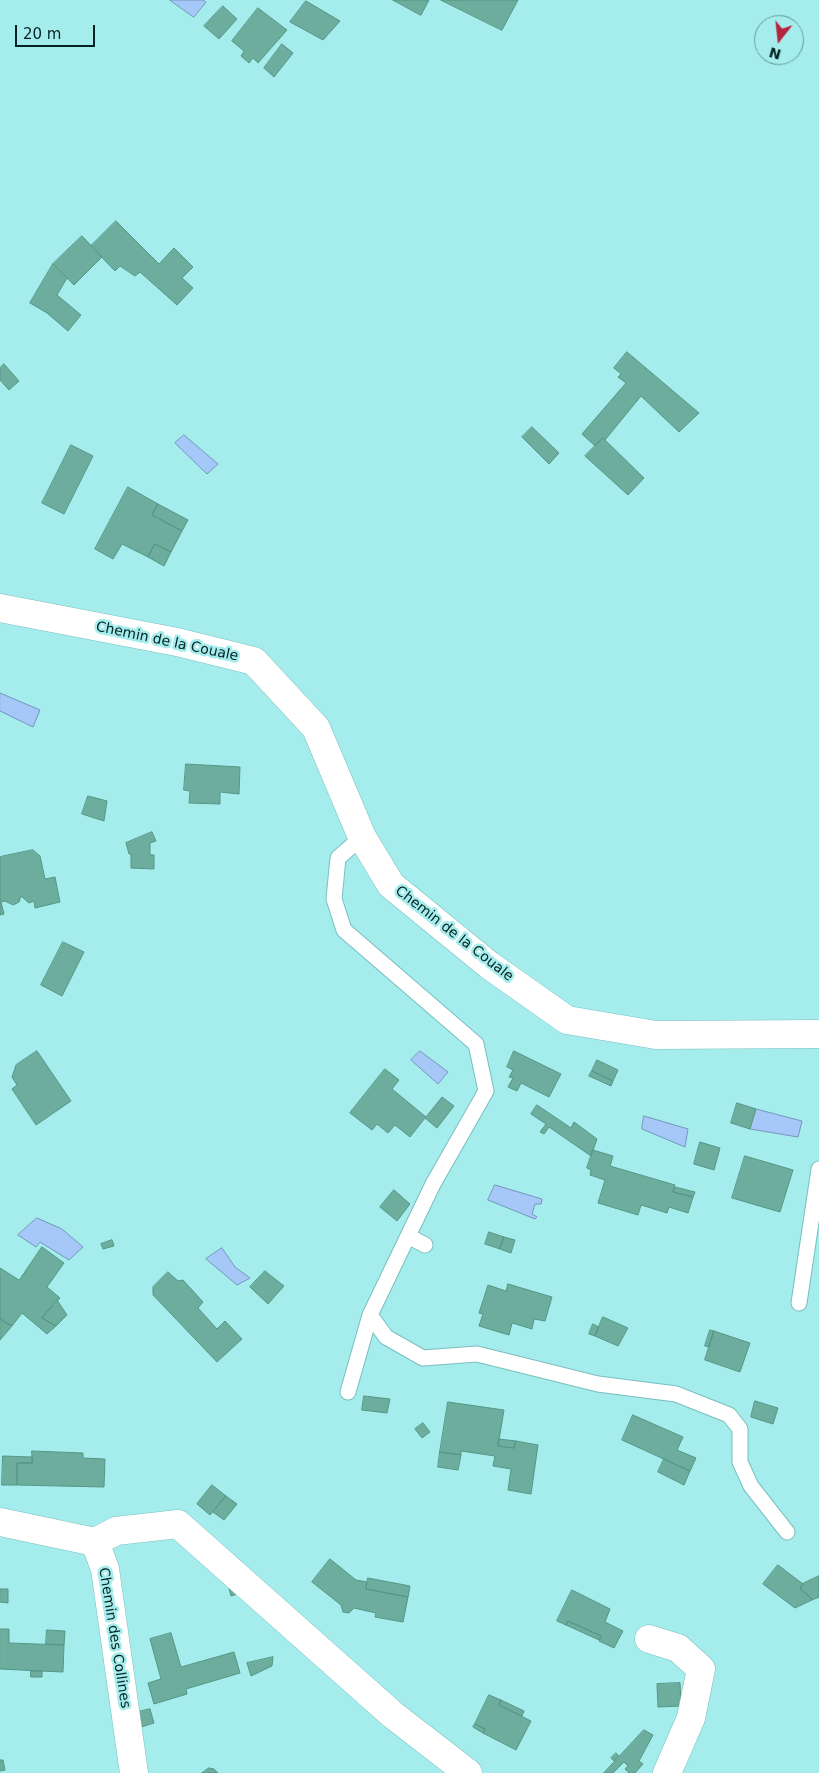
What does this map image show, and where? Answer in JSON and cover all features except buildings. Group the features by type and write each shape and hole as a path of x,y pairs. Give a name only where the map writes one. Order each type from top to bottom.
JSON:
{"street":[{"name":"Chemin de la Couale","path":"0,608 177,642 254,661 316,728 362,837 391,885 489,965 567,1020 656,1035 819,1034"},
{"path":"0,1522 95,1542 116,1530 178,1524 393,1715 468,1773"},
{"name":"Chemin des Collines","path":"95,1542 105,1569 134,1773"},
{"path":"649,1638 678,1648 701,1669 692,1718 667,1773"}],"lane":[{"path":"348,1392 370,1315 432,1184 486,1091 476,1044 344,930 334,899 338,858 362,837"},
{"path":"799,1303 819,1169"},
{"path":"408,1236 425,1245"},
{"path":"370,1315 386,1337 423,1358 477,1354 598,1384 676,1394 728,1415 740,1429 740,1462 751,1486 787,1532"}],"water":[{"path":"170,0 203,0 206,2 194,17"},
{"path":"184,435 218,464 207,474 175,443"},
{"path":"0,693 40,710 33,727 0,711"},
{"path":"420,1051 448,1072 438,1084 411,1060"},
{"path":"756,1109 802,1121 798,1137 750,1129"},
{"path":"644,1116 688,1129 685,1147 642,1129"},
{"path":"495,1185 542,1199 541,1204 535,1204 532,1214 537,1217 535,1219 488,1200"},
{"path":"37,1218 62,1229 83,1247 69,1260 40,1242 36,1247 18,1235"},
{"path":"222,1248 235,1267 250,1278 237,1285 206,1259"}]}
